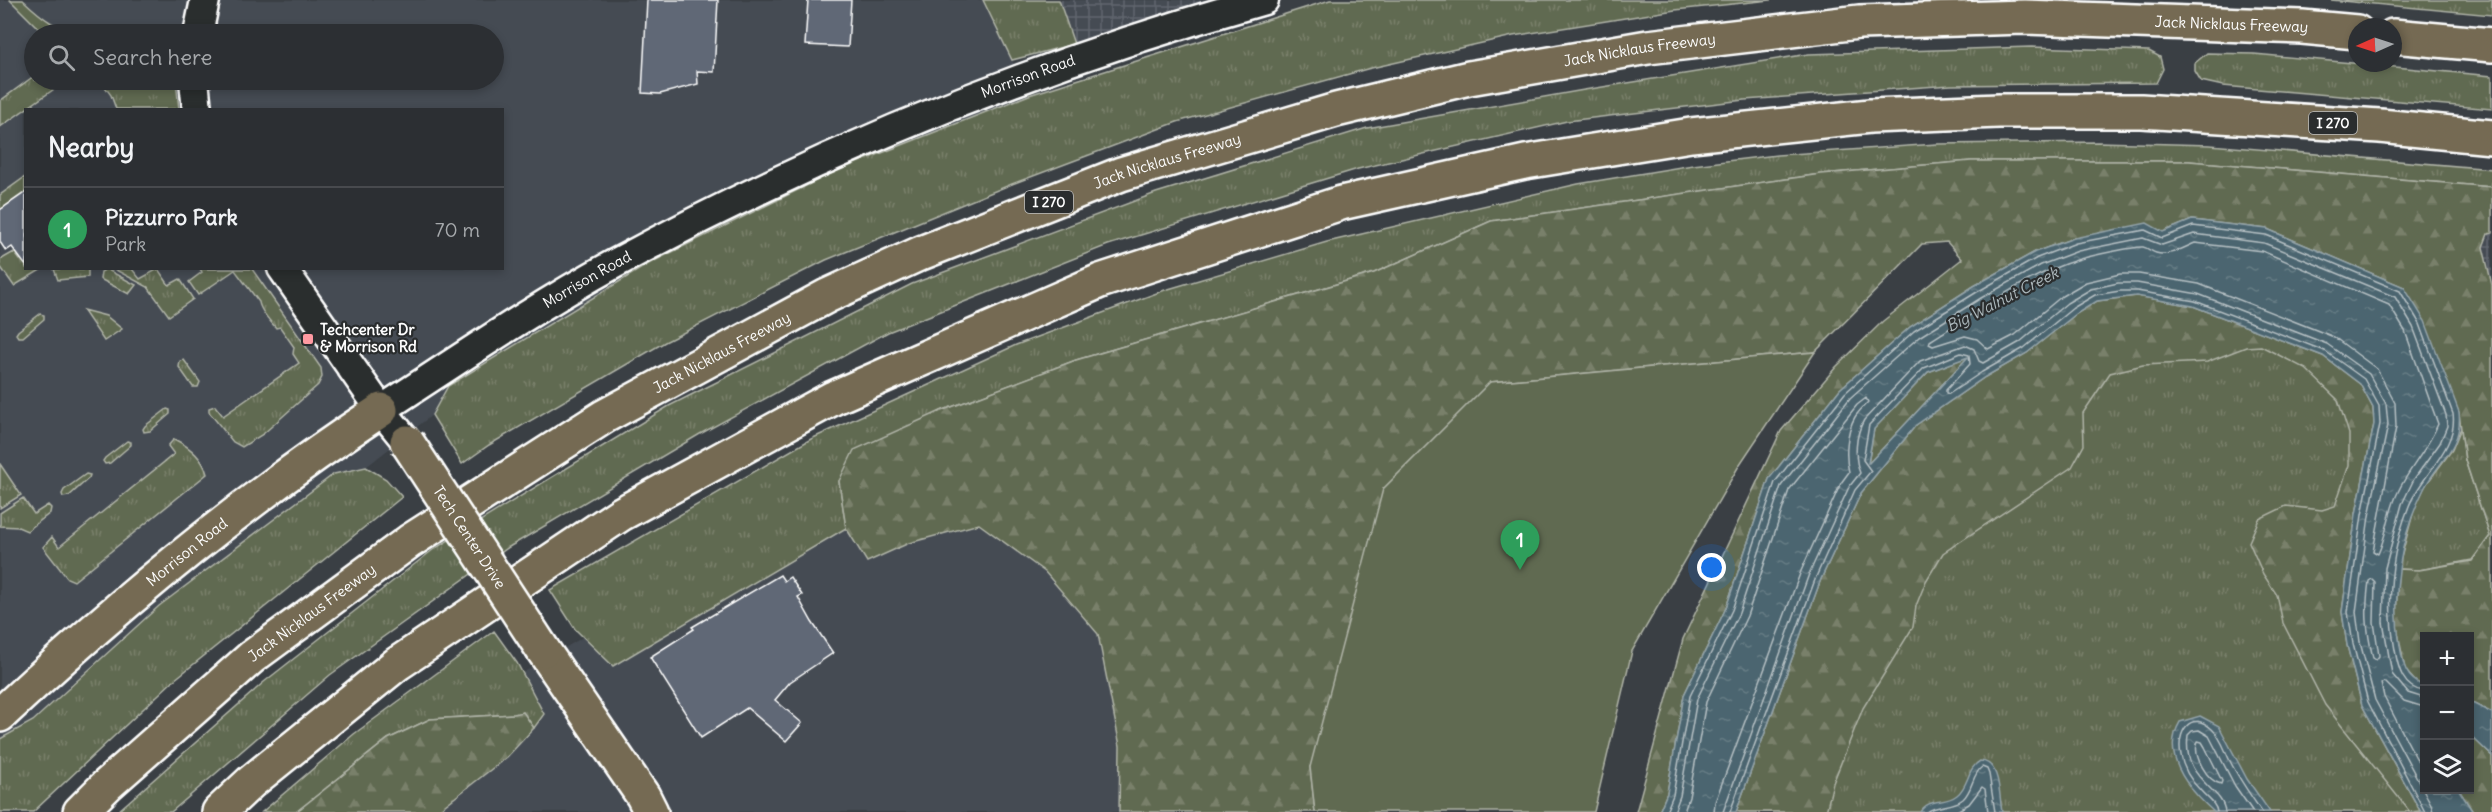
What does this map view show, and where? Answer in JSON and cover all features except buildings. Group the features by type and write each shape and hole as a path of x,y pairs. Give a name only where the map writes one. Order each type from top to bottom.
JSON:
{"main road":[{"name":"Jack Nicklaus Freeway","path":"80,812 107,785 252,657 410,541 605,416 827,296 921,253 1121,174 1336,110 1469,78 1648,47 1859,22 2024,17 2302,27 2348,31"},
{"path":"2402,37 2492,45"},
{"name":"I 270","path":"219,812 251,782 397,664 621,514 833,398 1100,281 1341,203 1525,162 1691,135 1870,116 1999,111 2141,111 2380,126 2492,137"},
{"name":"Morrison Road","path":"0,715 139,591 321,449 381,410"},
{"name":"Tech Center Drive","path":"407,442 543,650 643,796 651,812"}],"street":[{"path":"200,24 206,0"},
{"name":"Morrison Road","path":"381,410 529,313 614,264 746,196 901,125 1036,72 1193,20 1264,0"},
{"path":"195,90 197,108"},
{"name":"Tech Center Drive","path":"283,270 381,410 407,442"}],"shaded area":[{"path":"0,0 983,0 1029,95 836,171 650,263 448,386 432,415 366,467 334,474 159,606 33,721 0,739"},
{"path":"1059,0 1207,0 1074,44"},
{"path":"2492,233 2492,285 2483,246 2488,234"},
{"path":"1175,368 1159,812 337,812 428,729 796,511"}],"green space":[{"path":"10,0 23,0 54,24 34,24"},
{"path":"983,0 1059,0 1074,44 1012,60"},
{"path":"1330,0 1771,0 1675,10 1513,36 1367,69 1177,122 1012,184 826,260 665,342 489,445 462,464 432,415 448,386 650,263 836,171 1029,95"},
{"path":"2331,0 2492,0 2492,15"},
{"path":"2031,47 2149,51 2160,57 2163,69 2156,83 1951,85 1744,100 1567,121 1358,169 1108,245 888,332 700,434 509,547 330,675 171,812 117,812 264,682 434,549 669,406 912,284 1156,193 1367,128 1809,54"},
{"path":"2207,53 2254,54 2348,63 2348,72 2402,72 2402,68 2492,76 2492,109 2223,86 2201,81 2195,71 2195,63"},
{"path":"24,83 24,90 53,90 0,127 0,101"},
{"path":"107,90 177,90 179,108 116,108"},
{"path":"2098,142 2210,145 2492,169 2492,187 2189,161 1971,161 1821,174 1491,221 1374,273 1076,360 941,411 839,481 846,528 613,666 575,629 550,590 811,439 1016,345 1165,290 1327,242 1578,184 1693,165 1777,155 1937,144"},
{"path":"1971,161 2189,161 2492,187 2492,233 2488,234 2483,247 2492,285 2492,713 2474,704 2474,632 2420,632 2420,684 2405,670 2396,622 2398,569 2419,570 2472,561 2490,536 2465,460 2459,413 2404,287 2267,229 2192,220 2163,232 2074,238 2035,252 1974,286 1910,327 1840,389 1769,479 1726,608 1684,695 1667,793 1659,812 1636,812 1683,639 1781,431 1836,367 1883,321 1962,259 1947,242 1922,244 1815,352 1490,382 1310,767 1315,812 1119,812 1120,746 1098,634 1045,572 979,524 909,543 867,562 846,528 839,481 854,450 941,411 1076,360 1374,273 1491,221 1821,174"},
{"path":"24,178 24,193 0,210 0,195"},
{"path":"14,252 20,260 24,257 24,270 40,270 14,286 0,266 0,260"},
{"path":"54,270 88,270 88,277 58,280"},
{"path":"108,270 136,285 129,294 100,279 101,272"},
{"path":"116,270 133,270 140,279 159,270 169,285 180,279 193,299 169,316 148,287"},
{"path":"201,270 235,270 198,295 189,282 202,272"},
{"path":"235,270 253,270 321,368 322,377 318,385 263,434 242,447 233,442 209,412 209,408 215,406 223,416 299,363 293,354 294,347 280,327 276,328 266,316 259,302"},
{"path":"2223,279 2371,403 2331,621 2430,812 1740,812 1926,361"},
{"path":"2137,296 2193,306 2323,356 2360,384 2373,408 2374,424 2356,514 2342,612 2347,645 2362,705 2420,811 2410,812 2325,705 2283,623 2277,595 2263,574 2249,542 2259,519 2286,506 2322,510 2335,506 2349,465 2349,434 2338,400 2306,369 2261,346 2246,347 2207,362 2143,365 2110,373 2083,413 2084,445 2072,467 1943,553 1926,581 1916,606 1913,627 1863,708 1833,783 1826,812 1736,812 1821,579 1861,493 1916,425 1985,377 2027,353 2076,314 2097,301"},
{"path":"83,310 106,316 122,329 104,341"},
{"path":"40,314 44,315 44,319 23,337 18,337 16,334 18,331"},
{"path":"1815,352 1740,464 1632,651 1594,812 1315,812 1310,767 1383,489 1490,382"},
{"path":"1969,356 1868,464 1874,429 1928,372"},
{"path":"184,360 200,382 198,387 193,387 179,367 180,361"},
{"path":"167,409 170,410 170,414 150,431 144,432 145,426"},
{"path":"2461,428 2465,460 2490,536 2472,560 2419,570 2398,569 2414,510 2425,486 2452,450"},
{"path":"174,439 195,454 207,474 74,581 67,578 43,547 52,537 59,547 174,454 168,446"},
{"path":"127,441 131,442 131,445 110,463 105,464 103,461 105,458"},
{"path":"0,464 21,495 0,508"},
{"path":"366,467 386,479 402,497 174,680 33,812 0,812 0,739 33,721 159,606 334,474"},
{"path":"86,474 90,475 89,478 69,496 63,497 64,490"},
{"path":"23,498 34,514 48,505 51,508 50,513 27,531 18,527 0,526 0,513"},
{"path":"494,631 517,663 544,714 534,728 523,712 430,719 388,739 296,812 262,812 354,734"},
{"path":"523,712 534,728 507,757 436,812 296,812 388,739 430,719"},
{"path":"2474,739 2492,756 2492,812 2473,812 2462,794 2474,794"}],"water":[{"name":"Big Walnut Creek","path":"2192,220 2267,229 2404,287 2425,321 2459,412 2459,424 2453,445 2424,489 2409,526 2403,546 2397,586 2397,626 2406,670 2420,684 2420,794 2462,794 2473,812 2421,812 2362,705 2347,645 2342,612 2356,514 2374,424 2373,408 2360,384 2323,356 2193,306 2136,296 2097,301 2076,314 2027,353 1985,377 1916,425 1861,493 1821,579 1736,812 1659,812 1667,793 1684,695 1726,608 1769,479 1840,389 1910,327 1974,286 2035,252 2074,238 2147,223 2163,232","holes":["1968,357 1868,463 1874,429 1928,372"]},
{"path":"2474,704 2492,713 2492,756 2474,739"},
{"path":"2200,716 2219,726 2247,779 2270,812 2214,812 2187,783 2175,760 2173,747 2175,735 2180,722"},
{"path":"1980,761 1992,767 1995,773 2002,812 1920,812 1928,804 1947,800 1957,795 1964,787 1973,768"}],"place":[{"name":"Techcenter Dr & Morrison Rd","path":"308,339"},
{"name":"Pizzurro Park","path":"1520,570"}]}
